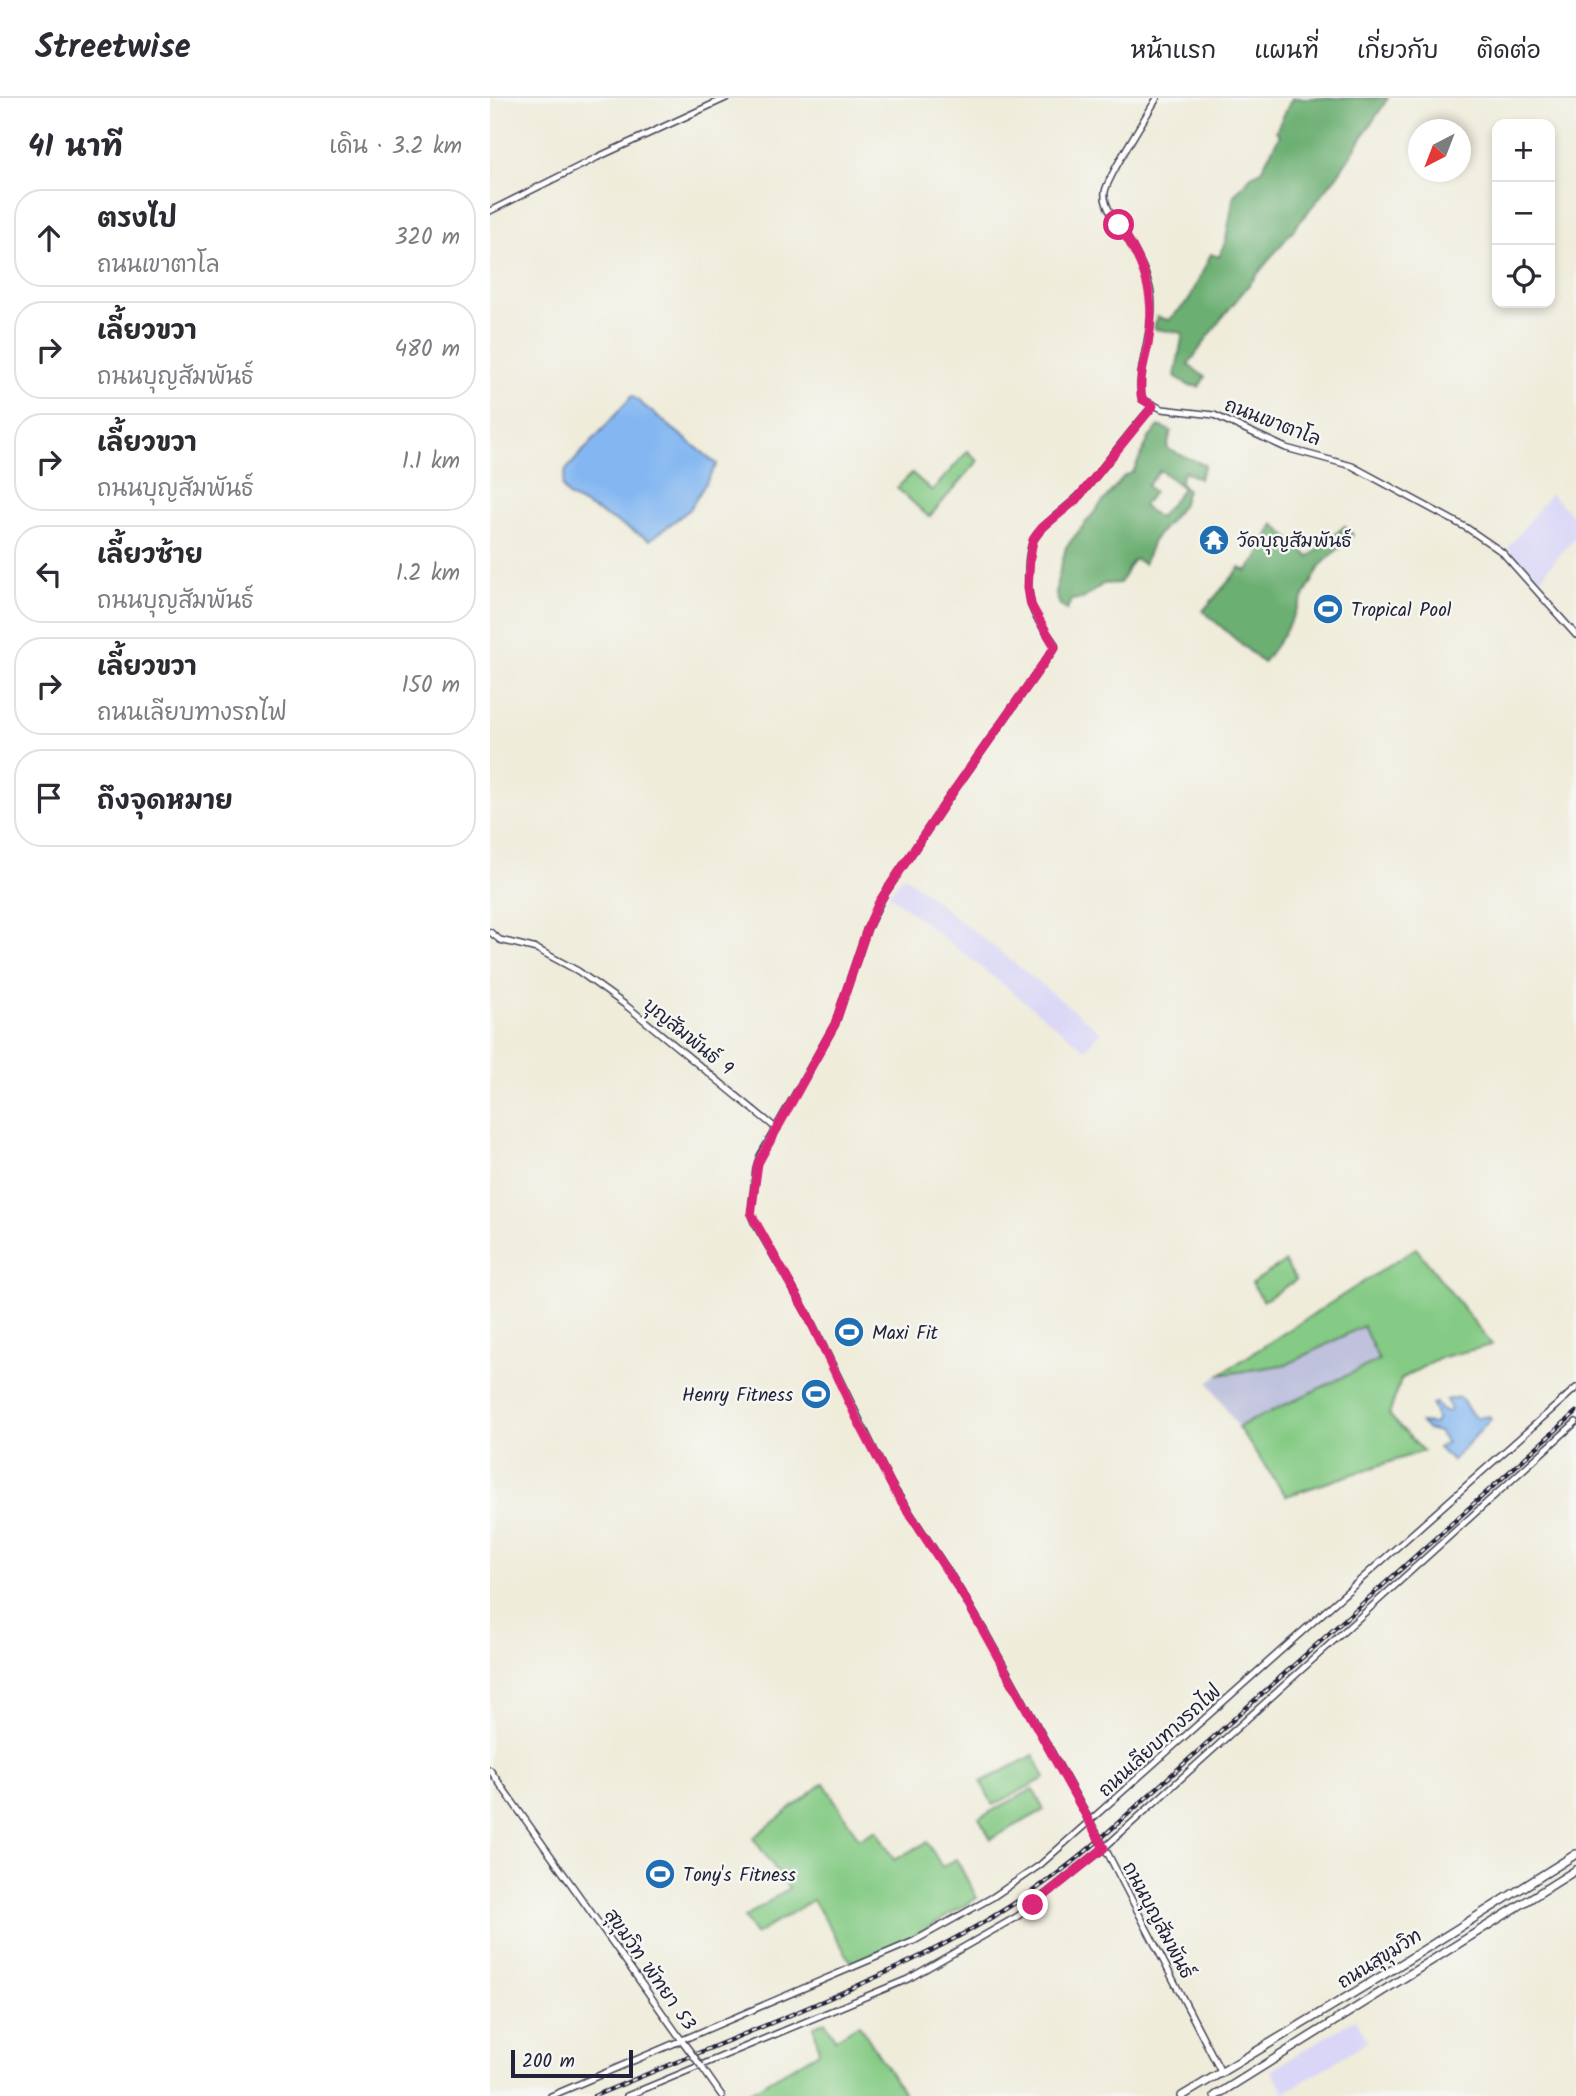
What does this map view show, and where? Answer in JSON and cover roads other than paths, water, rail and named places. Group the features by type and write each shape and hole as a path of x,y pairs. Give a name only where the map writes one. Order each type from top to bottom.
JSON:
{"highway":[{"name":"ถนนสุขุมวิท","path":"1182,2096 1222,2074 1576,1854"},
{"name":"ถนนสุขุมวิท","path":"1215,2096 1576,1870"},
{"path":"1442,1938 1449,1949"},
{"name":"ถนนสุขุมวิท","path":"1190,2096 1198,2088"}],"street":[{"path":"490,211 726,98"},
{"path":"1153,406 1142,399 1140,384 1151,324 1151,294 1146,275 1108,206 1105,193 1111,177 1157,98"},
{"name":"ถนนเขาตาโล","path":"1153,406 1214,415 1286,448 1349,465 1369,475 1495,545 1576,635"},
{"name":"ถนนบุญสัมพันธ์","path":"1153,406 1077,499 1042,528 1033,540 1028,588 1031,605 1055,647 885,893 867,929 835,1024 761,1156 756,1169 751,1214 807,1314 894,1490 959,1588 1104,1848 1222,2074"},
{"name":"บุญสัมพันธ์ 9","path":"490,932 499,940 537,949 578,971 628,1007 777,1129"},
{"name":"ถนนเลียบทางรถไฟ","path":"551,2096 683,2042 914,1941 993,1897 1040,1866 1576,1388"},
{"path":"626,2096 888,1988 930,1968 1018,1916 1104,1848 1576,1422"},
{"name":"สุขุมวิท พัทยา 53","path":"490,1770 722,2096"}],"water":[{"path":"632,396 717,464 690,509 650,540 568,496 562,486 566,470"},
{"path":"1459,1397 1474,1416 1489,1416 1491,1419 1452,1461 1438,1448 1447,1443 1439,1432 1427,1429 1421,1423 1435,1424 1437,1419 1432,1404 1436,1403 1441,1410 1447,1412 1451,1409 1446,1400"}],"railway":[{"path":"594,2096 904,1965 1025,1897 1099,1840 1576,1412"}],"place":[{"name":"วัดบุญสัมพันธ์","path":"1214,540"},
{"name":"Tropical Pool","path":"1328,609"},
{"name":"Maxi Fit","path":"849,1332"},
{"name":"Henry Fitness","path":"816,1394"},
{"name":"Tony's Fitness","path":"660,1874"}]}
